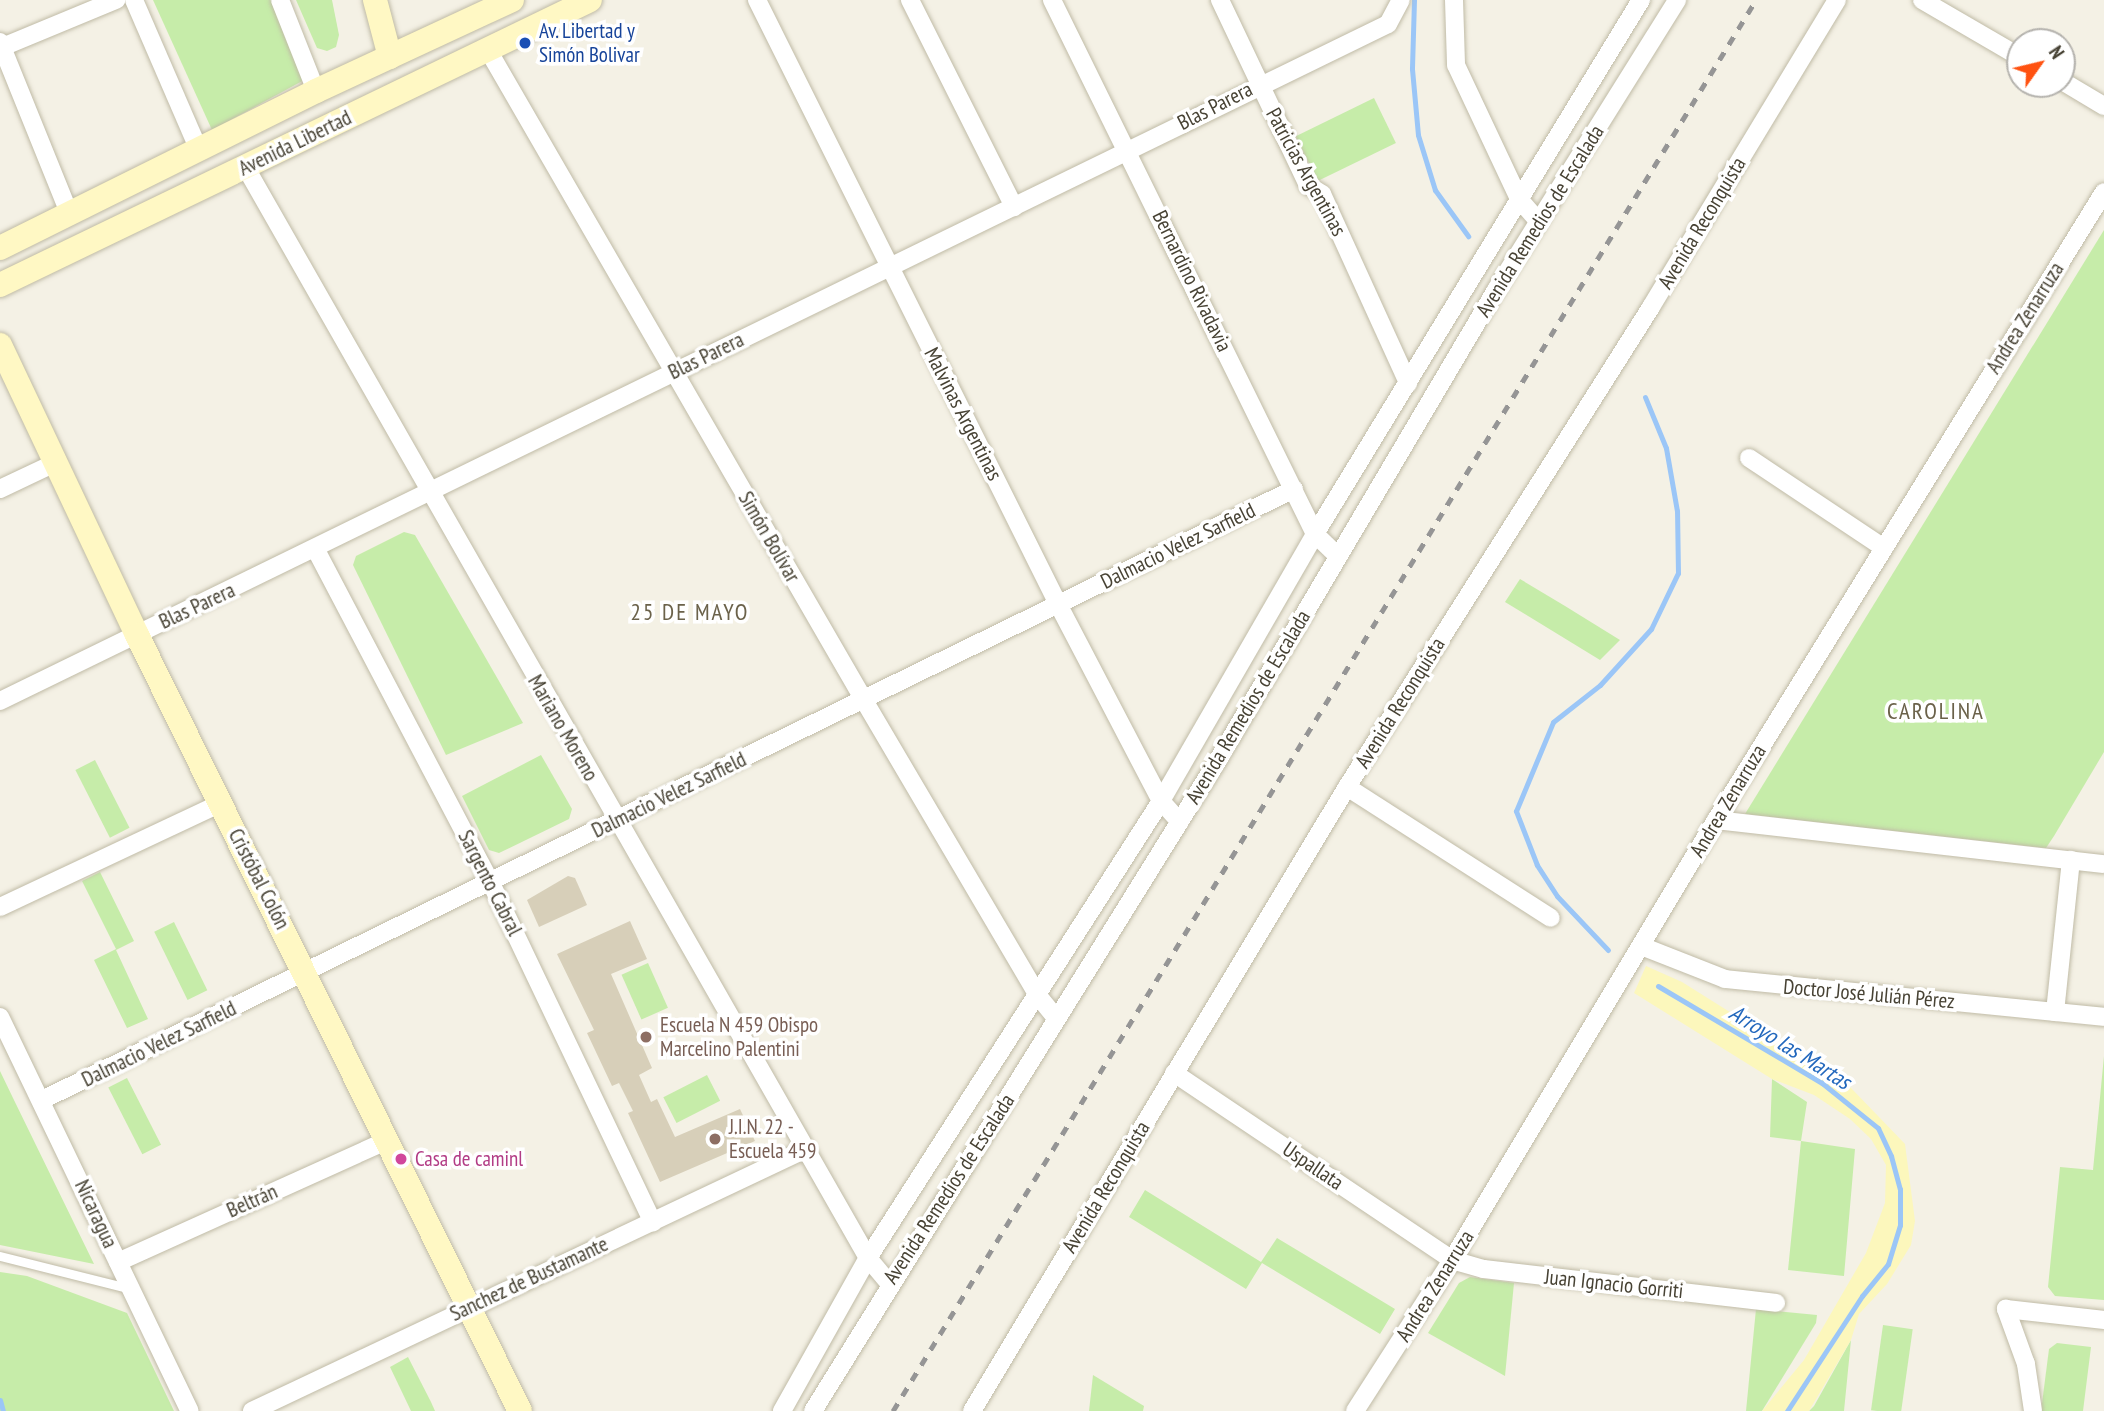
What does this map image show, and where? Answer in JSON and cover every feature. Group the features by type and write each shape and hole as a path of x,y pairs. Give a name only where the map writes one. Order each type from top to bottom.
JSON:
{"street":[{"path":"70,215 1,46 116,0"},
{"path":"134,0 200,150"},
{"path":"280,0 316,91"},
{"path":"375,0 390,57"},
{"name":"Avenida Libertad","path":"0,248 316,91 512,0"},
{"name":"Avenida Libertad","path":"0,285 590,0"},
{"name":"Malvinas Argentinas","path":"757,0 1058,604 1161,801 1180,822"},
{"path":"910,0 1014,207"},
{"name":"Bernardino Rivadavia","path":"1052,0 1315,534 1338,556"},
{"name":"Patricias Argentinas","path":"1220,0 1308,185 1322,194 1408,383"},
{"name":"Blas Parera","path":"0,701 316,550 1259,84 1388,24 1401,0"},
{"path":"1454,0 1455,65 1519,199 1537,225"},
{"name":"Avenida Remedios de Escalada","path":"782,1411 867,1258 1039,997 1161,801 1315,534 1641,0"},
{"name":"Avenida Remedios de Escalada","path":"813,1411 889,1283 1180,822 1496,290 1677,0"},
{"name":"Avenida Reconquista","path":"972,1411 1347,787 1592,401 1837,0"},
{"path":"1922,0 2006,49"},
{"name":"Simón Bolívar","path":"488,50 864,702 1039,997 1057,1019"},
{"path":"2076,89 2104,106"},
{"name":"Mariano Moreno","path":"246,167 428,494 807,1149 867,1258 889,1283"},
{"name":"Andrea Zenarruza","path":"1355,1411 1452,1260 1716,820 2104,192"},
{"name":"Cristóbal Colón","path":"0,345 137,635 520,1411"},
{"path":"1749,458 1884,548"},
{"path":"0,489 55,463"},
{"name":"Dalmacio Velez Sarfield","path":"42,1100 491,883 616,819 864,702 1294,489"},
{"name":"Sargento Cabral","path":"316,550 491,883 653,1222"},
{"path":"1347,787 1551,918"},
{"path":"0,907 221,803"},
{"path":"1716,820 2104,864"},
{"path":"2055,1012 2071,860"},
{"name":"Doctor José Julián Pérez","path":"1641,946 1725,979 2104,1017"},
{"name":"Nicaragua","path":"0,1017 134,1290 190,1411"},
{"name":"Uspallata","path":"1174,1073 1452,1260"},
{"name":"Beltrán","path":"118,1262 386,1141"},
{"name":"Sanchez de Bustamante","path":"252,1411 807,1149"},
{"name":"Juan Ignacio Gorriti","path":"1452,1260 1484,1269 1776,1303"},
{"path":"2033,1411 2026,1364 2006,1309 2104,1320"}],"lane":[{"path":"0,1256 134,1290"}],"green space":[{"path":"153,0 273,0 306,79 212,130"},
{"path":"296,0 332,0 339,35 336,47 327,51 317,48"},
{"path":"1374,98 1396,143 1318,181 1296,136"},
{"path":"2104,230 2104,752 2054,836 2046,848 1745,814"},
{"path":"404,532 415,535 523,723 446,755 353,565 356,556"},
{"path":"1520,579 1620,640 1600,660 1505,602"},
{"path":"541,755 572,809 569,819 499,853 489,850 462,796"},
{"path":"95,760 130,828 110,838 75,770"},
{"path":"100,872 134,941 116,950 148,1019 127,1028 94,960 116,949 82,881"},
{"path":"174,922 207,990 188,1000 154,932"},
{"path":"648,963 668,1008 641,1020 622,975"},
{"path":"2104,1056 2104,1300 2055,1296 2048,1287 2060,1167 2093,1170"},
{"path":"0,1071 13,1098 94,1264 0,1245"},
{"path":"707,1075 720,1101 677,1123 663,1097"},
{"path":"127,1078 161,1145 142,1154 108,1088"},
{"path":"1772,1079 1807,1102 1801,1141 1770,1137"},
{"path":"1801,1141 1855,1149 1844,1276 1788,1270"},
{"path":"1145,1190 1261,1262 1277,1238 1395,1309 1380,1334 1262,1263 1246,1289 1129,1217"},
{"path":"0,1272 27,1276 127,1313 174,1411 0,1411"},
{"path":"1470,1277 1514,1283 1505,1376 1428,1333 1459,1283"},
{"path":"1756,1309 1817,1315 1816,1323 1762,1411 1746,1411"},
{"path":"1883,1325 1913,1329 1901,1411 1871,1410"},
{"path":"1851,1340 1844,1411 1809,1411 1814,1406"},
{"path":"2057,1343 2091,1347 2083,1411 2041,1411 2049,1349"},
{"path":"408,1357 435,1411 411,1411 390,1367"},
{"path":"1093,1375 1144,1406 1143,1411 1089,1411"}],"sand":[{"path":"1646,966 1682,982 1851,1088 1905,1144 1915,1221 1911,1245 1887,1284 1859,1314 1851,1340 1809,1411 1762,1411 1804,1360 1866,1253 1885,1203 1886,1165 1871,1139 1850,1119 1814,1095 1772,1079 1634,993"}],"building":[{"path":"568,876 575,878 587,905 539,927 527,900"},
{"path":"630,921 647,959 611,974 652,1068 639,1075 651,1102 657,1099 675,1137 740,1109 755,1141 660,1182 628,1113 633,1111 619,1083 612,1086 587,1033 594,1030 557,954"}],"waterway":[{"name":"Arroyo las Martas","path":"1414,0 1412,69 1418,135 1435,190 1468,236"},
{"name":"Arroyo las Martas","path":"1608,950 1557,896 1537,865 1516,811 1553,722 1600,685 1651,629 1678,573 1677,511 1666,448 1645,397"},
{"name":"Arroyo las Martas","path":"1658,986 1822,1083 1878,1128 1891,1156 1900,1189 1900,1225 1888,1264 1862,1296 1787,1411"},
{"path":"0,1400 3,1411"}],"railway":[{"path":"893,1411 1756,0"}],"place":[{"name":"Av. Libertad y Simón Bolivar","path":"525,43"},
{"name":"Escuela N 459 Obispo Marcelino Palentini","path":"646,1037"},
{"name":"J.I.N. 22 - Escuela 459","path":"715,1139"},
{"name":"Casa de caminl","path":"401,1159"}],"district":[{"name":"25 DE MAYO","path":"690,612"},
{"name":"CAROLINA","path":"1936,711"}]}
